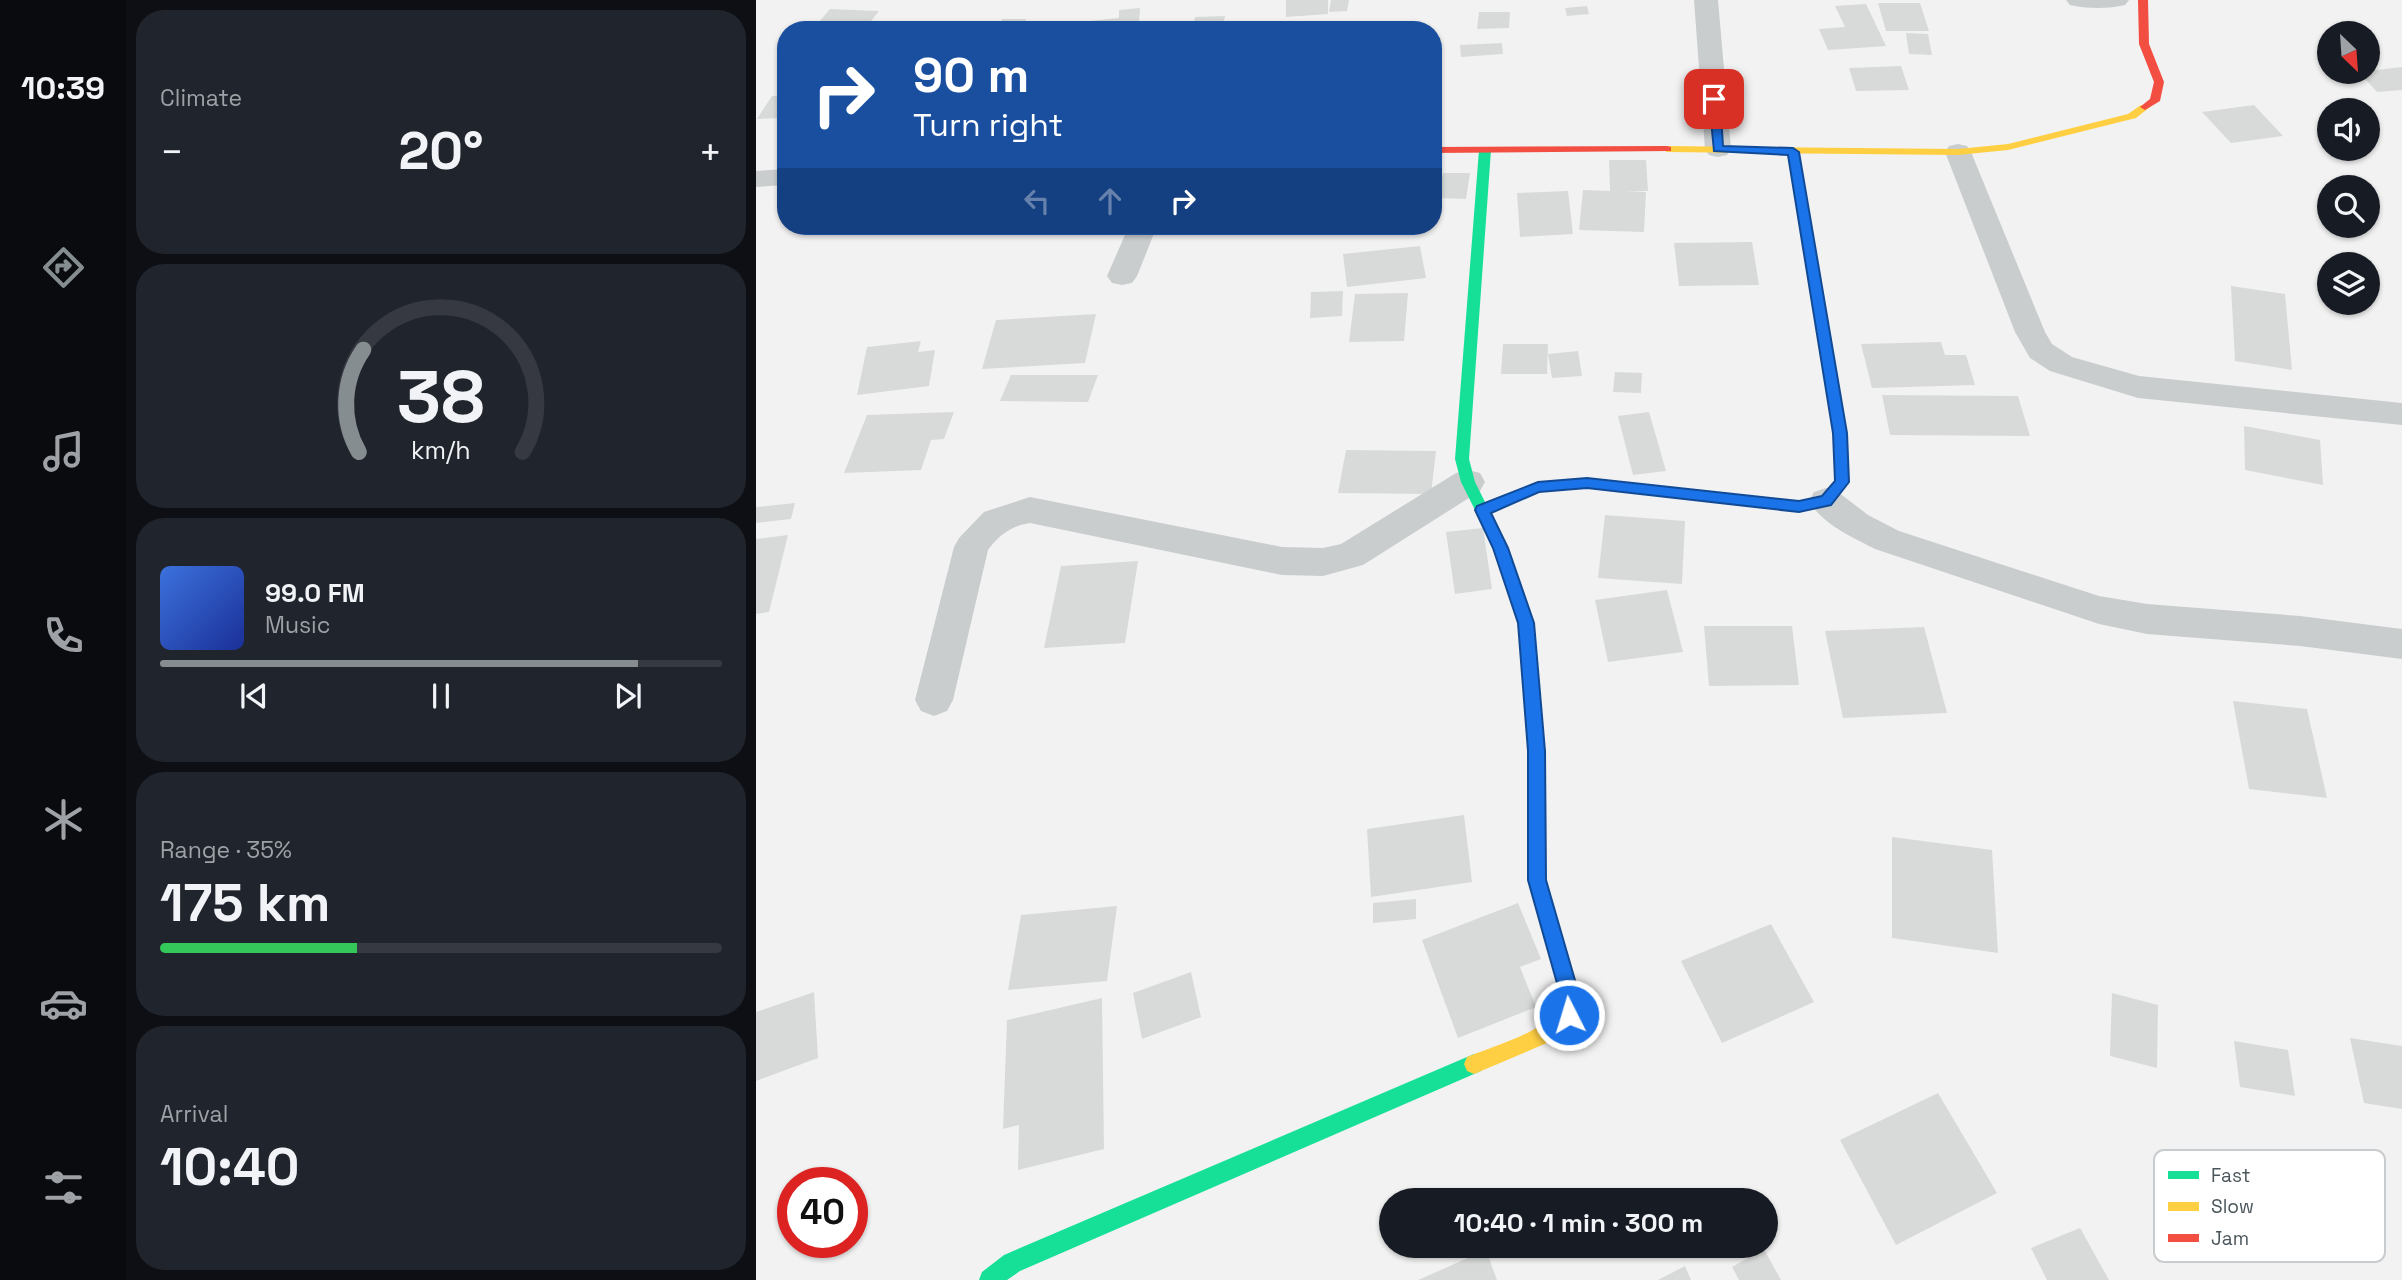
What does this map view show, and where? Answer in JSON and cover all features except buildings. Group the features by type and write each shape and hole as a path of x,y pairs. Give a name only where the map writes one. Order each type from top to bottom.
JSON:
{"street":[{"path":"1706,0 1718,149"},
{"path":"2078,0 2117,0"},
{"path":"1442,150 1958,152 2008,147 2132,116 2155,101 2159,82 2144,44 2143,0"},
{"path":"990,1280 1012,1263 1553,1030 1569,1015 1572,1001 1537,880 1537,751 1526,623 1501,548 1475,496 1462,459 1485,150"},
{"path":"934,700 971,547 984,529 1007,514 1030,510 1282,561 1323,562 1351,555 1475,496 1538,487 1587,483 1799,507 1826,501 1842,482 1840,433 1793,152"},
{"path":"1958,152 2029,332 2041,351 2061,364 2138,387 2402,414"},
{"path":"756,179 777,178"},
{"path":"1122,276 1139,235"},
{"path":"1826,501 1856,524 1887,540 2099,610 2147,619 2300,631 2402,644"}],"traffic: fast":[{"path":"1485,150 1462,459 1468,482 1501,548 1526,623 1530,675"},
{"path":"1793,152 1832,384"},
{"path":"990,1280 1012,1263 1474,1064"}],"traffic: slow":[{"path":"1667,149 1958,152 2008,147 2132,116 2145,107"},
{"path":"1482,510 1538,487 1587,483 1799,507 1826,501 1842,482 1840,433 1832,384"},
{"path":"1474,1064 1554,1030 1569,1015 1572,1001 1537,880 1537,751 1530,675"}],"traffic: jam":[{"path":"2143,0 2144,44 2159,82 2155,101 2145,107"},
{"path":"1442,150 1667,149"}],"route":[{"path":"1569,1015 1572,1001 1537,880 1537,751 1526,623 1501,548 1482,510 1538,487 1587,483 1799,507 1826,501 1842,482 1840,433 1793,152 1718,149 1714,99"}]}
